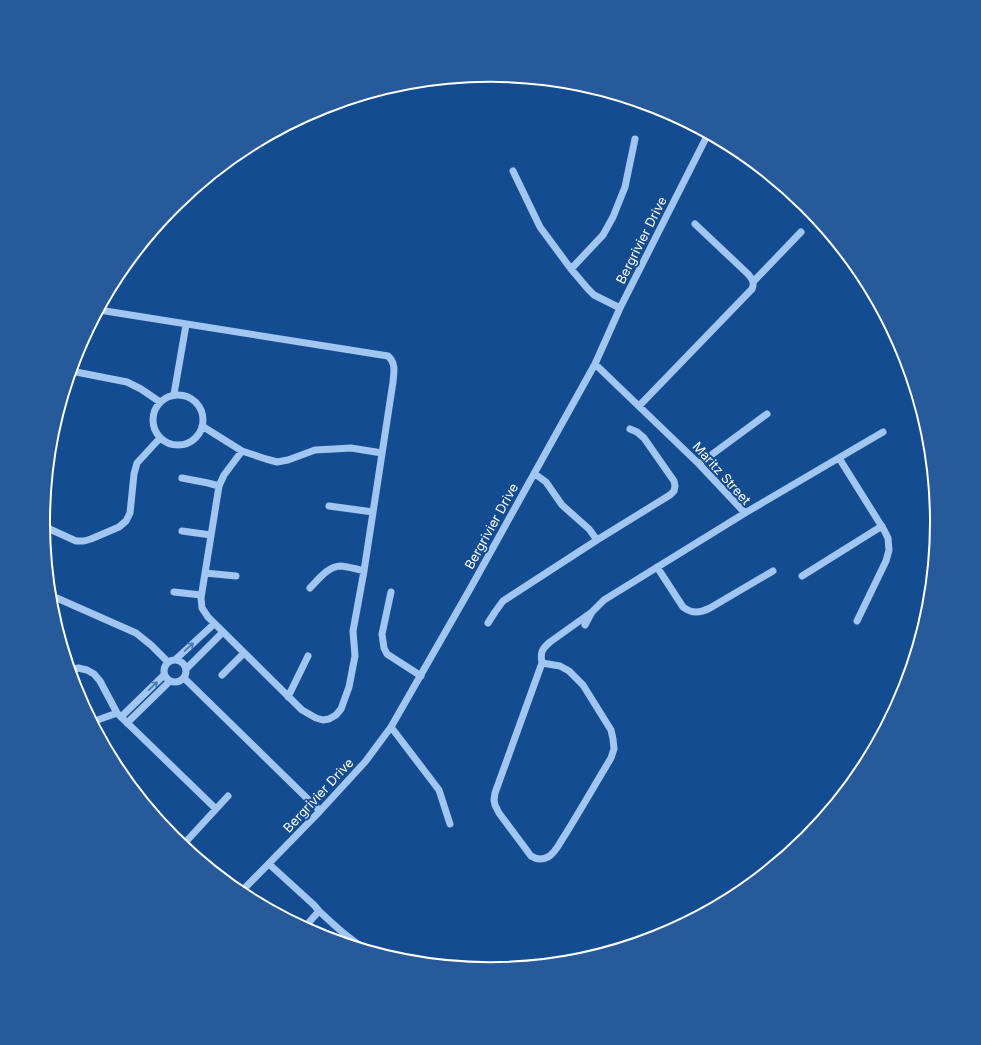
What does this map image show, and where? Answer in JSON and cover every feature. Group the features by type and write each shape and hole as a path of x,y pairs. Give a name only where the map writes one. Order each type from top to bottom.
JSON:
{"street":[{"name":"Bergrivier Drive","path":"245,888 320,811 364,762 391,727 595,364 620,308 706,138"},
{"path":"570,269 603,235 613,217 625,187 635,139"},
{"path":"513,171 540,227 570,269 594,295 620,308"},
{"path":"695,224 748,274 753,282"},
{"path":"639,406 752,288 754,285 753,282 801,232"},
{"path":"104,311 388,356 394,362 393,382 364,571 353,631 355,656 349,687 341,709 336,715 329,719 323,720 316,718 302,710 214,624 204,613 202,608 201,595 219,486 224,475 242,451"},
{"path":"174,394 186,324"},
{"name":"Maritz Street","path":"585,625 592,612 604,600 745,513 699,464 595,364"},
{"path":"77,372 127,382 141,389 160,402"},
{"path":"174,394 191,398 202,410 203,418 199,434 186,444 178,445 169,444 160,438 156,433 152,417 160,402 166,397 174,394"},
{"path":"699,464 767,414"},
{"path":"202,426 242,451 277,462 288,460 314,450 334,448 351,448 382,453"},
{"path":"488,623 504,601 597,540 670,496 674,491 674,481 644,438 637,432 630,429"},
{"path":"745,513 883,432"},
{"path":"50,529 76,541 84,541 118,527 126,521 130,513 134,474 137,463 160,438"},
{"path":"839,458 888,538 889,550 886,561 857,620"},
{"path":"534,474 546,482 562,505 589,529 597,540"},
{"path":"182,478 219,486"},
{"path":"328,506 373,512"},
{"path":"802,576 882,526"},
{"path":"182,531 211,535"},
{"path":"310,588 328,571 335,567 341,566 364,571"},
{"path":"658,567 683,607 694,612 701,612 710,608 773,571"},
{"path":"205,573 236,576"},
{"path":"174,592 201,595"},
{"path":"391,592 382,634 384,648 387,654 421,676"},
{"path":"57,598 136,633 168,662"},
{"path":"542,663 560,666 569,671 583,685 611,730 614,748 611,758 554,853 542,859 536,859 531,856 499,813 494,800 495,793 542,663 542,652 544,648 592,612"},
{"path":"176,659 183,662 186,668 186,675 181,681 173,682 167,678 164,667 168,662 176,659 214,624"},
{"path":"186,668 223,632"},
{"path":"222,675 244,653"},
{"path":"288,697 308,656"},
{"path":"75,669 87,670 94,674 100,681 119,715 216,809"},
{"path":"97,721 119,715 167,678"},
{"path":"127,723 167,678"},
{"path":"184,678 320,811"},
{"path":"391,727 439,790 450,824"},
{"path":"186,841 228,796"},
{"path":"269,864 354,941"},
{"path":"308,923 319,911"}]}
